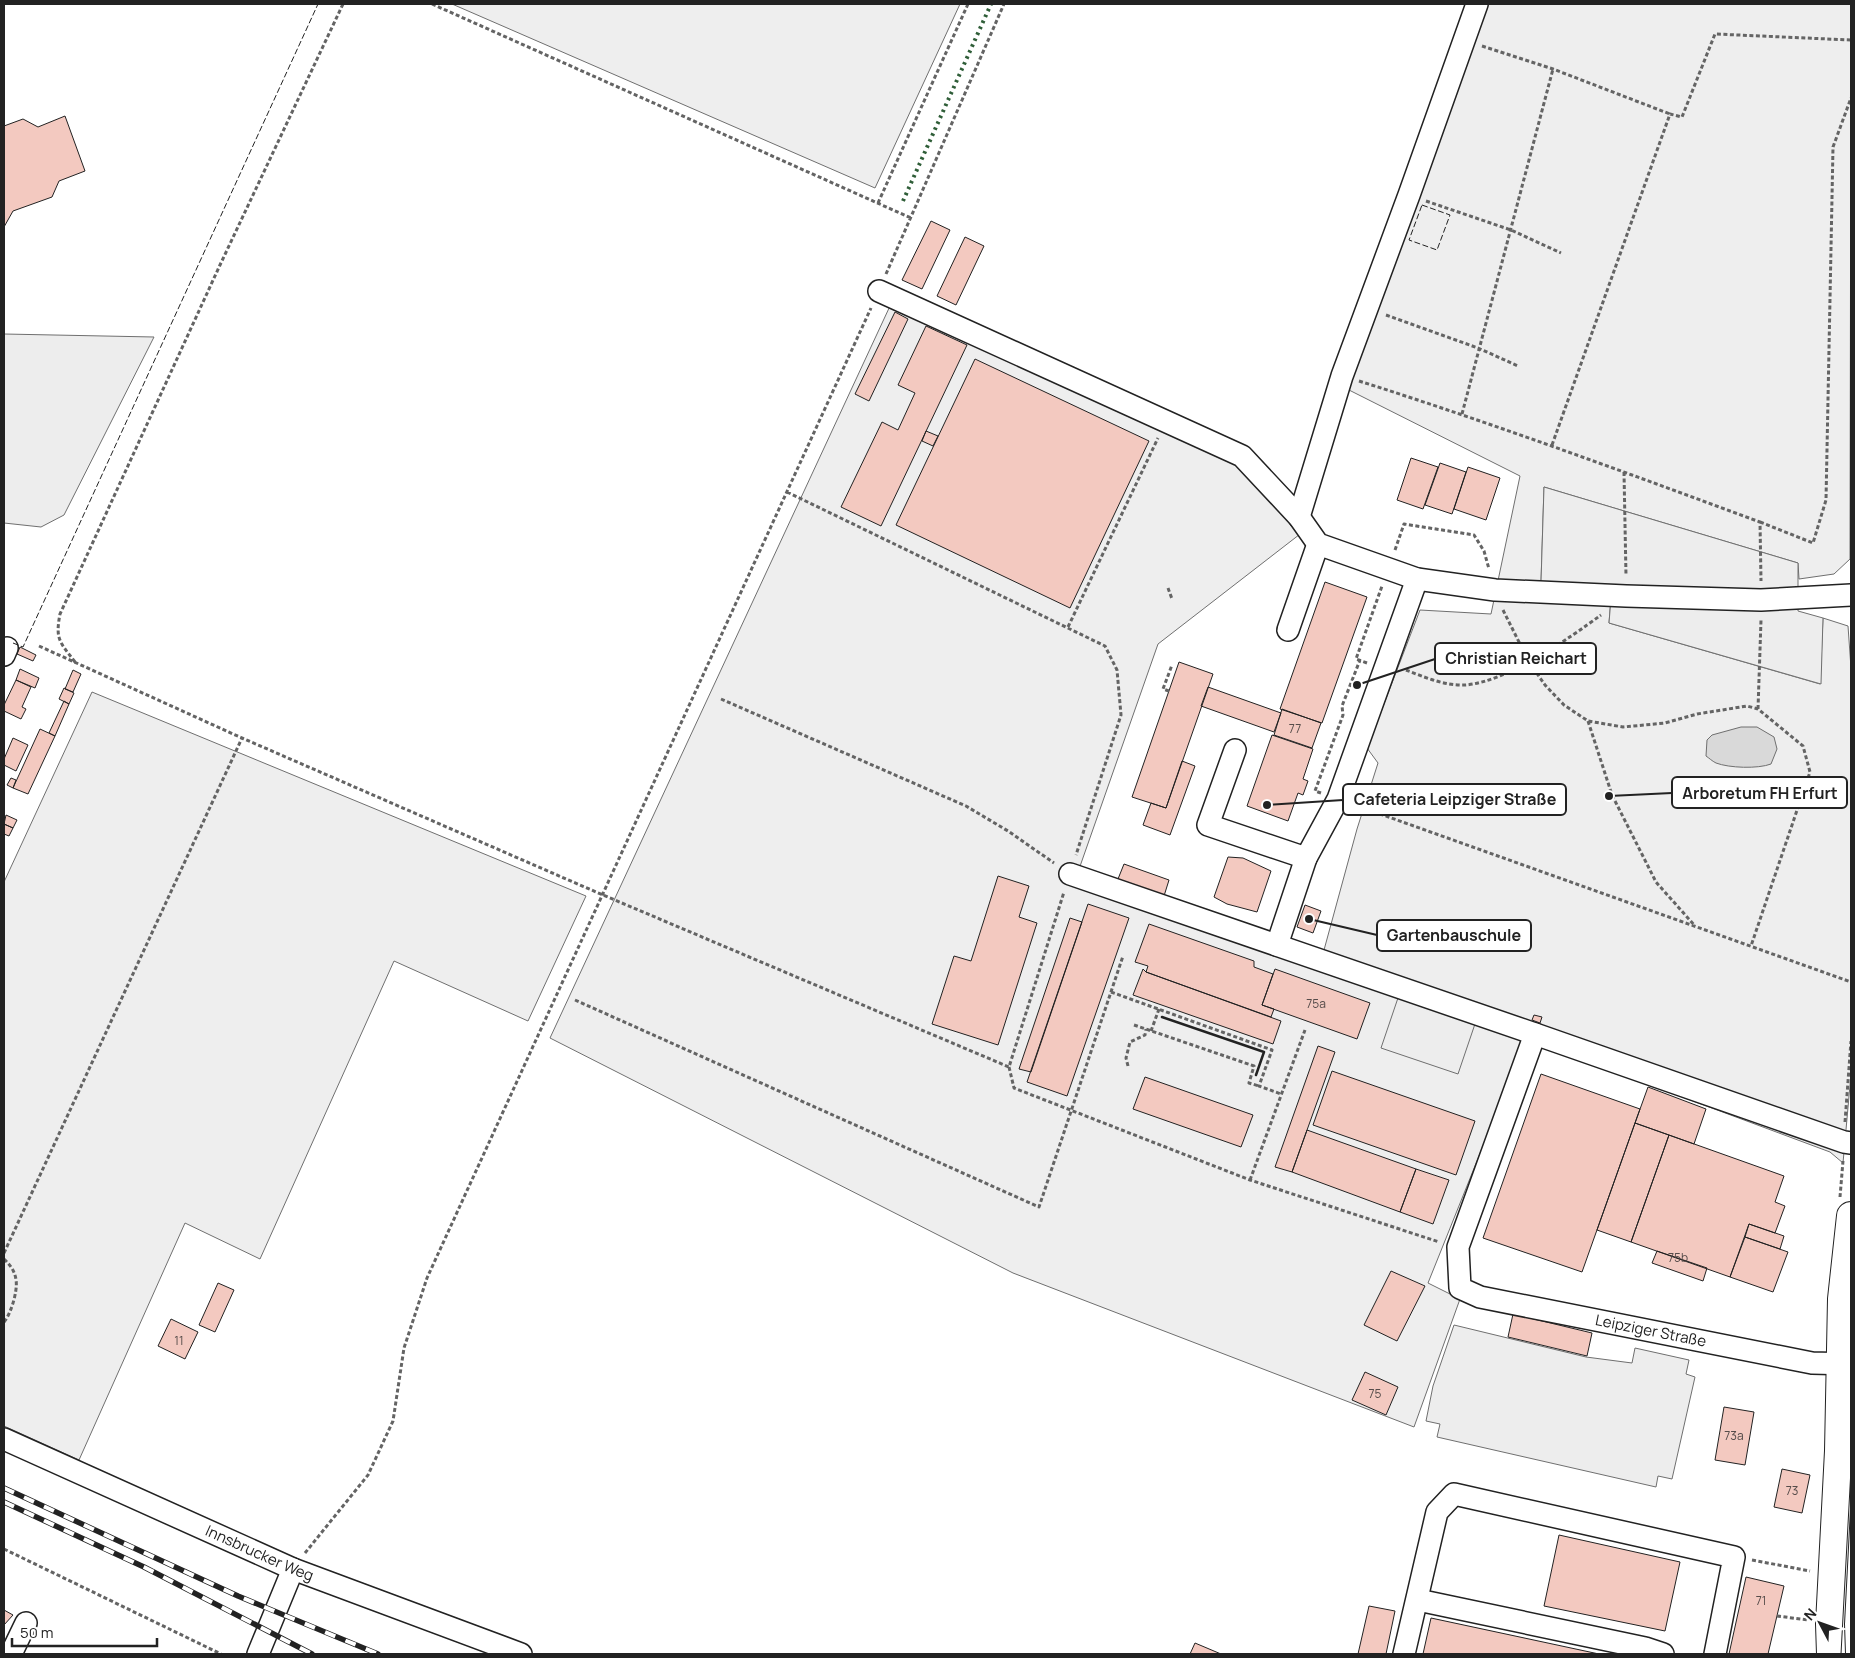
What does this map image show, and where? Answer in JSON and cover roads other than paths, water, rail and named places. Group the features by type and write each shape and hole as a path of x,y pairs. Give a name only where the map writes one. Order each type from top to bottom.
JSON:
{"main road":[{"path":"1831,1654 1830,1624 1839,1451 1846,1364 1842,1299 1851,1216"}],"street":[{"path":"1299,517 1342,376 1477,4"},
{"path":"878,291 1242,456 1299,517 1318,544 1417,579 1495,590 1626,596 1761,600 1851,595"},
{"path":"1288,630 1318,544"},
{"path":"1277,946 1306,858 1338,799 1417,579"},
{"path":"1235,750 1208,825 1306,858"},
{"path":"1070,874 1851,1143"},
{"name":"Leipziger Straße","path":"1535,1034 1458,1247 1460,1288 1480,1297 1574,1317 1812,1362 1846,1364"},
{"name":"Innsbrucker Weg","path":"4,1439 293,1569 521,1654"},
{"path":"1404,1654 1437,1512 1454,1494 1734,1556 1715,1654"},
{"path":"258,1654 293,1569"},
{"path":"1418,1600 1646,1648 1663,1654"},
{"path":"11,1654 26,1623"}],"tram line":[{"path":"1841,1654 1851,1469"}],"railway":[{"path":"4,1488 238,1596 378,1654"},
{"path":"4,1502 144,1567 312,1654"}],"place":[{"name":"Christian Reichart","path":"1357,685"},
{"name":"Arboretum FH Erfurt","path":"1609,796"},
{"name":"Cafeteria Leipziger Straße","path":"1267,805"},
{"name":"Gartenbauschule","path":"1309,919"}]}
